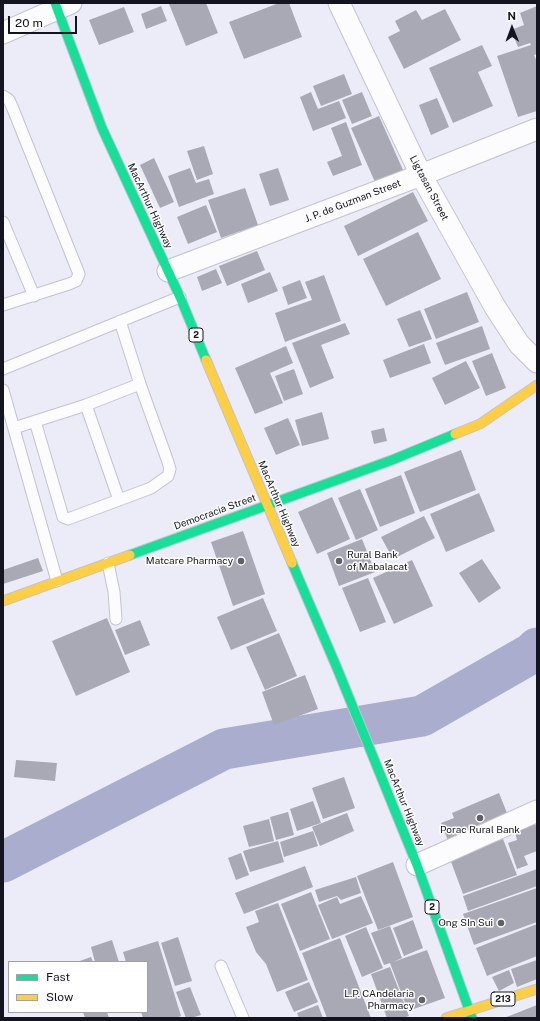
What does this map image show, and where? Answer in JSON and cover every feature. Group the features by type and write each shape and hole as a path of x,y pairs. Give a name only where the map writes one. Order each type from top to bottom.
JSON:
{"main road":[{"name":"MacArthur Highway","path":"61,5 102,128 180,297 337,668 417,865 471,1014"},
{"name":"Democracia Street","path":"3,601 392,460 480,424 537,385"},
{"name":"213","path":"446,1018 471,1014 537,989"}],"street":[{"name":"Ligtasan Street","path":"339,3 421,175 495,307 519,344 537,362"},
{"path":"3,33 61,5"},
{"name":"J. P. de Guzman Street","path":"168,271 421,175 537,129"},
{"path":"417,865 537,811"}],"lane":[{"path":"3,96 9,100 13,109 79,274 76,281 69,284 3,305"},
{"path":"3,222 34,296"},
{"path":"3,369 180,297"},
{"path":"35,421 63,517 68,519 151,488 168,476 170,469 140,384 120,321"},
{"path":"14,428 86,405 140,384"},
{"path":"3,390 57,581"},
{"path":"86,405 119,500"},
{"path":"108,563 114,592 116,619"},
{"path":"221,966 243,1018"}],"building":[{"path":"206,3 218,33 186,46 169,4"},
{"path":"279,3 289,3 302,37 244,59 229,22"},
{"path":"161,6 167,21 146,29 141,14"},
{"path":"537,6 537,54 534,55 537,62 537,111 518,117 497,56 531,45 530,43 518,47 511,30 524,25 520,13"},
{"path":"124,7 134,32 99,45 89,20"},
{"path":"445,9 461,40 404,69 388,37 400,31 395,21 416,10 422,20"},
{"path":"482,45 492,66 478,72 493,106 453,123 429,68"},
{"path":"344,74 352,94 321,106 313,86"},
{"path":"311,92 318,109 339,101 346,118 313,131 300,97"},
{"path":"362,92 372,116 352,124 342,100"},
{"path":"437,98 449,127 431,135 419,105"},
{"path":"379,116 403,170 375,182 351,128"},
{"path":"346,122 362,165 333,176 327,162 342,156 331,128"},
{"path":"204,146 213,174 197,180 187,151"},
{"path":"154,158 174,202 160,208 140,165"},
{"path":"190,168 196,183 209,179 214,194 179,207 168,176"},
{"path":"278,168 289,200 270,206 259,174"},
{"path":"245,188 258,225 221,238 208,200"},
{"path":"413,192 428,221 358,256 344,226"},
{"path":"206,205 217,232 188,244 177,217"},
{"path":"418,232 441,279 386,306 363,259"},
{"path":"257,251 265,270 227,286 219,266"},
{"path":"216,269 222,283 202,291 197,277"},
{"path":"270,272 278,291 248,303 241,284"},
{"path":"324,275 341,321 285,342 275,313 312,300 305,282"},
{"path":"300,280 307,298 288,305 282,287"},
{"path":"467,292 479,322 436,339 424,309"},
{"path":"420,310 432,339 409,347 397,319"},
{"path":"345,323 350,334 321,345 334,378 310,388 292,343"},
{"path":"482,326 490,349 445,365 436,343"},
{"path":"424,344 431,363 390,378 383,360"},
{"path":"286,346 293,363 270,373 283,403 255,414 235,368"},
{"path":"492,353 506,388 486,396 472,361"},
{"path":"466,361 480,388 445,405 432,378"},
{"path":"294,369 303,394 284,401 275,376"},
{"path":"322,412 329,439 302,446 295,420"},
{"path":"288,418 300,445 276,455 264,428"},
{"path":"384,428 387,441 374,444 371,431"},
{"path":"461,450 476,490 420,512 404,472"},
{"path":"401,475 415,513 380,527 365,489"},
{"path":"360,489 378,530 356,540 338,498"},
{"path":"479,493 495,531 446,552 430,514"},
{"path":"332,497 350,539 317,554 298,512"},
{"path":"424,516 435,538 393,559 381,537"},
{"path":"243,531 265,594 233,606 211,542"},
{"path":"362,539 375,572 339,586 327,553"},
{"path":"38,558 43,571 3,584 3,570"},
{"path":"482,559 501,588 479,603 459,573"},
{"path":"412,560 433,606 394,624 373,578"},
{"path":"368,578 386,622 360,632 342,588"},
{"path":"263,598 277,631 231,650 217,617"},
{"path":"107,618 130,672 76,696 52,641"},
{"path":"140,620 150,645 125,655 115,630"},
{"path":"279,633 297,676 265,690 246,647"},
{"path":"305,675 318,709 274,725 262,692"},
{"path":"16,760 57,763 55,781 14,777"},
{"path":"344,777 355,808 323,819 312,788"},
{"name":"Porac Rural Bank","path":"499,793 509,818 449,843 441,823 454,818 452,813"},
{"path":"313,801 321,823 297,831 290,809"},
{"path":"288,812 294,835 276,840 270,817"},
{"path":"347,813 354,831 320,846 312,827"},
{"path":"269,819 274,841 249,847 243,826"},
{"path":"534,821 537,828 537,851 524,856 528,865 517,869 508,843 517,840 514,829"},
{"path":"313,831 318,846 284,857 280,842"},
{"path":"503,839 517,875 463,894 450,859"},
{"path":"278,841 284,862 250,872 243,851"},
{"path":"241,853 249,875 236,880 228,858"},
{"path":"393,862 413,917 378,930 357,876"},
{"path":"305,866 313,887 244,914 235,893"},
{"path":"537,869 537,886 468,911 463,896"},
{"path":"356,877 361,893 341,900 337,896 319,902 315,890"},
{"path":"537,888 537,922 474,945 463,914"},
{"path":"311,892 330,939 300,951 281,904"},
{"path":"361,896 373,923 332,939 318,905 337,897 340,904"},
{"path":"278,903 308,980 277,992 266,964 256,952 246,927 259,922 255,911"},
{"path":"413,920 423,948 404,956 393,928"},
{"path":"537,924 537,956 487,976 476,948"},
{"path":"390,926 402,958 393,962 427,950 445,998 408,1011 390,963 384,965 371,933"},
{"path":"366,927 383,968 362,977 345,936"},
{"path":"178,937 192,981 175,986 161,943"},
{"path":"340,938 371,1018 327,1018 302,953"},
{"path":"112,940 119,961 95,961 91,947"},
{"path":"158,941 181,1016 176,1018 143,1018 141,1013 148,1013 148,961 126,961 123,952"},
{"path":"91,957 93,961 80,961"},
{"path":"537,960 537,979 517,987 511,969"},
{"path":"390,967 409,1016 403,1018 387,1018 371,974"},
{"path":"509,970 514,983 499,991 492,977"},
{"path":"309,982 318,1002 294,1012 285,992"},
{"path":"190,987 201,1015 186,1018 176,992"},
{"path":"318,1005 323,1018 299,1018 297,1013"},
{"path":"537,1005 537,1018 504,1018"},
{"path":"83,1013 107,1013 109,1018 85,1018"}],"waterway":[{"path":"3,862 224,749 422,716 532,653 537,648"}],"traffic: fast":[{"path":"55,3 102,128 180,297 206,360"},
{"path":"130,555 392,460 455,434"},
{"path":"292,563 337,668 417,865 472,1018"}],"traffic: slow":[{"path":"206,360 292,563"},
{"path":"455,434 480,424 537,385"},
{"path":"3,601 130,555"},
{"path":"446,1018 537,989"}],"place":[{"name":"Matcare Pharmacy","path":"241,561"},
{"name":"Rural Bank of Mabalacat","path":"339,561"},
{"name":"Porac Rural Bank","path":"480,818"},
{"name":"Ong SIn Sui","path":"501,923"},
{"name":"L.P. CAndelaria Pharmacy","path":"422,1000"}]}
